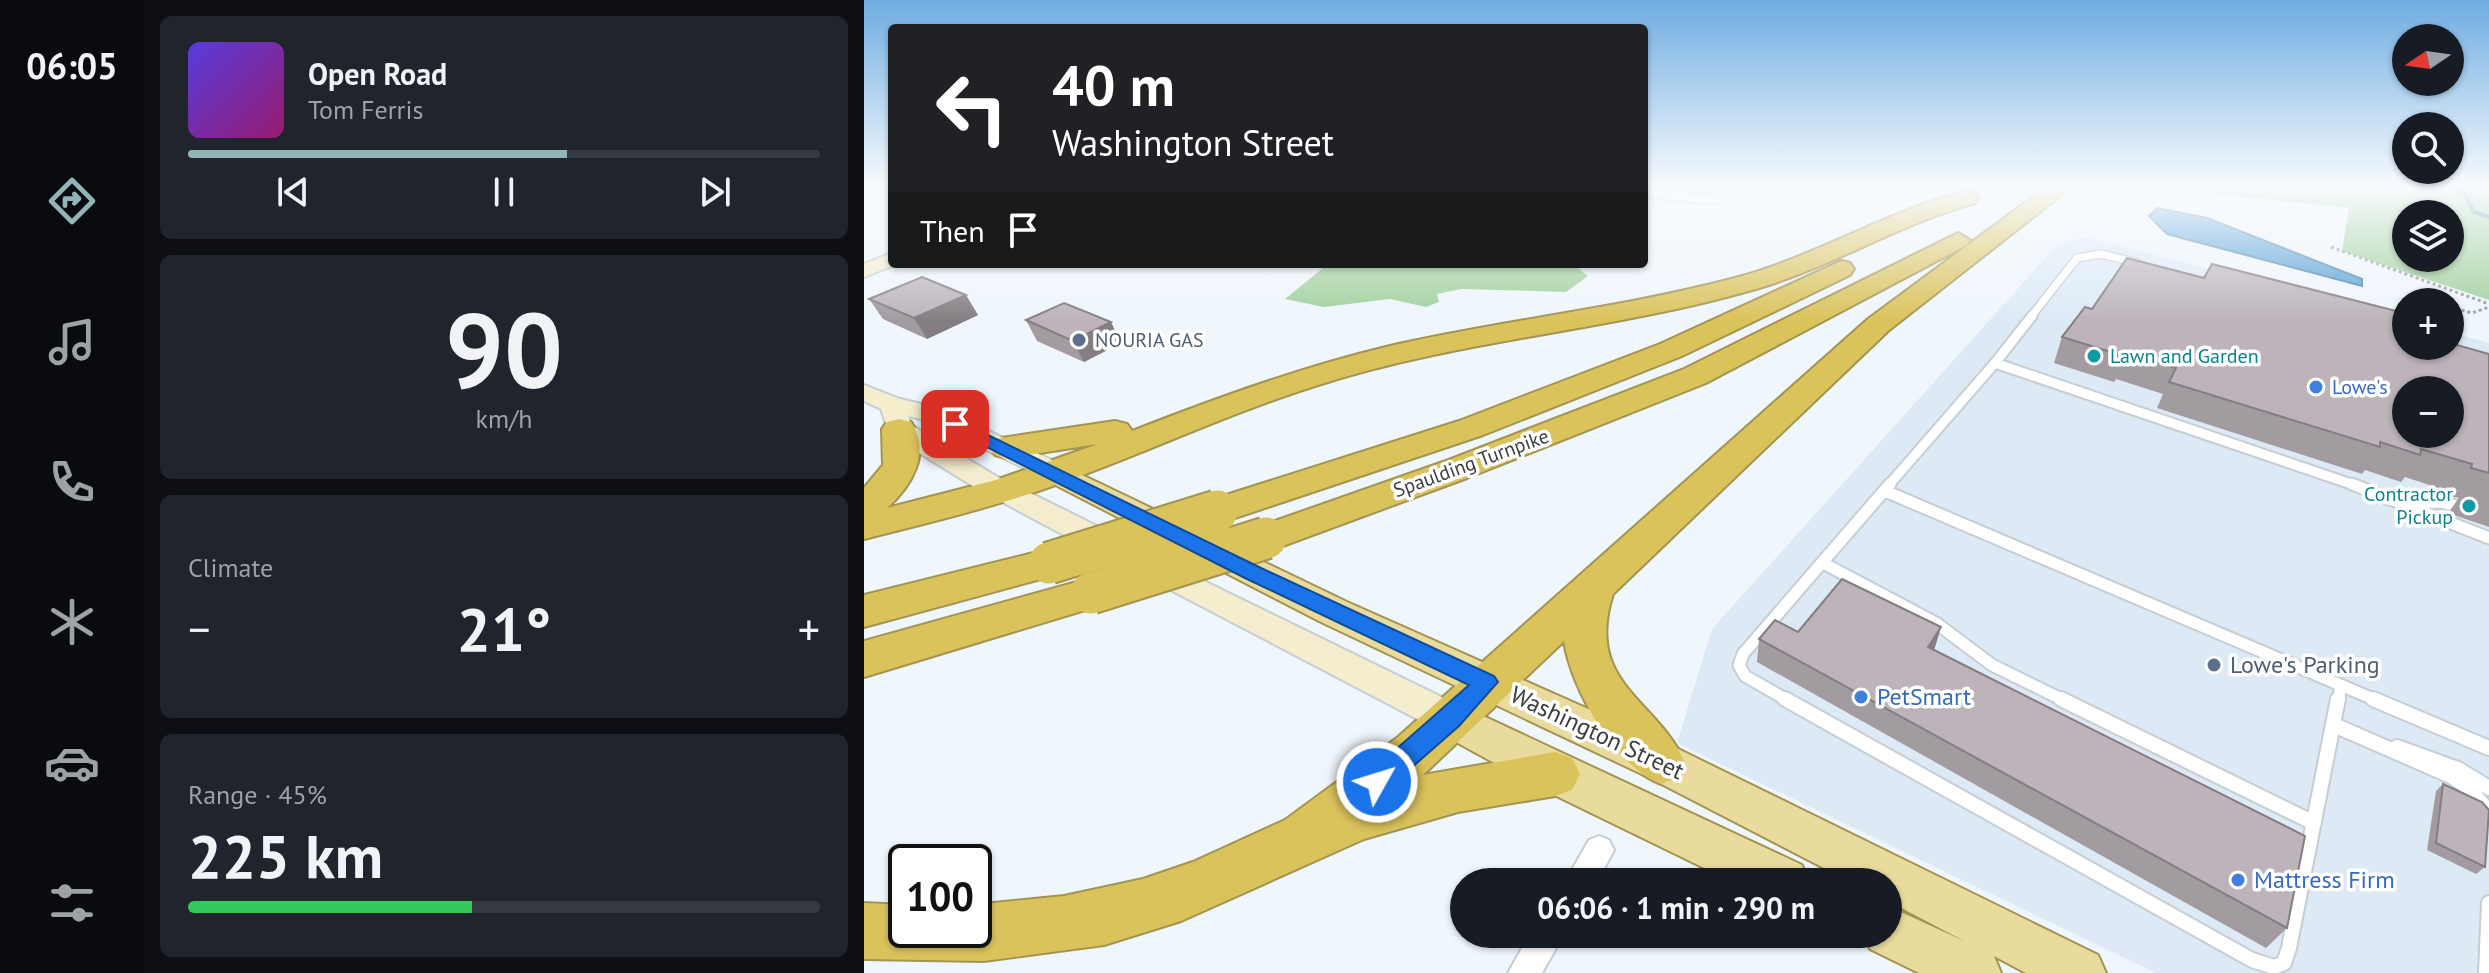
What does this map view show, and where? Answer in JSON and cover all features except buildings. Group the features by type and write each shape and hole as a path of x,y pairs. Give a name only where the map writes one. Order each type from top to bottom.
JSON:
{"highway":[{"path":"1007,447 1081,438 1222,406 1378,358 1626,311 1751,282 1837,251 1879,230"},
{"name":"Spaulding Turnpike","path":"864,611 1049,563 1471,428 1671,350 1816,284 1910,230"},
{"name":"Spaulding Turnpike","path":"864,659 1266,538 1455,470 1695,376 1974,230"},
{"path":"1302,839 1396,767 1451,719 1486,682 1878,325 2003,230"},
{"path":"864,526 1055,472 1222,406"},
{"path":"864,506 899,472 904,461 895,417"},
{"path":"1597,580 1585,618 1593,671 1632,732 1661,762"},
{"path":"864,931 976,935 1035,929 1108,914 1180,894 1302,839 1436,792 1555,774"}],"main road":[{"path":"864,271 888,261"},
{"name":"Washington Street","path":"864,392 1000,489 1555,774 1755,868"},
{"name":"Washington Street","path":"895,417 929,413 1007,447 1254,574 1661,762 2080,973"},
{"path":"1902,938 1975,973"}],"street":[{"path":"1588,868 1599,850"},
{"path":"1524,973 1539,948"}],"lane":[{"path":"2150,266 2101,254 2077,258 1995,363 1743,654 1739,665 1745,676 2252,960 2274,967 2284,963 2341,686"},
{"path":"1995,363 2318,471 2489,538"},
{"path":"1885,491 2489,748"},
{"path":"2401,504 2442,502 2489,516"},
{"path":"1823,563 1936,623 1992,665 2314,823"},
{"path":"2334,725 2451,776 2468,787 2489,812"},
{"path":"2378,743 2433,758 2489,788"},
{"path":"2486,973 2489,903"}],"path":[{"path":"2331,247 2489,305"},
{"path":"2464,311 2472,313 2489,305"}],"shaded area":[{"path":"2086,237 2392,316 2392,360 2464,360 2464,336 2489,343 2489,973 2156,973 1677,743 1712,629 2059,243"}],"green space":[{"path":"2345,230 2392,230 2392,268 2342,251"},
{"path":"2464,230 2489,230 2489,300 2464,292 2464,288 2453,288 2405,272 2464,272"},
{"path":"1323,268 1578,268 1588,276 1566,292 1461,289 1437,294 1439,302 1426,307 1390,299 1324,307 1285,299"}],"water":[{"path":"2163,230 2239,230 2362,279 2362,286 2167,234"}],"place":[{"name":"NOURIA GAS","path":"1079,340"},
{"name":"Lawn and Garden","path":"2094,356"},
{"name":"Lowe's","path":"2316,387"},
{"name":"Contractor Pickup","path":"2469,506"},
{"name":"Lowe's Parking","path":"2214,665"},
{"name":"PetSmart","path":"1861,697"},
{"name":"Mattress Firm","path":"2238,880"}],"route":[{"path":"955,424 1007,447 1254,574 1486,682 1451,719 1377,782"}]}
